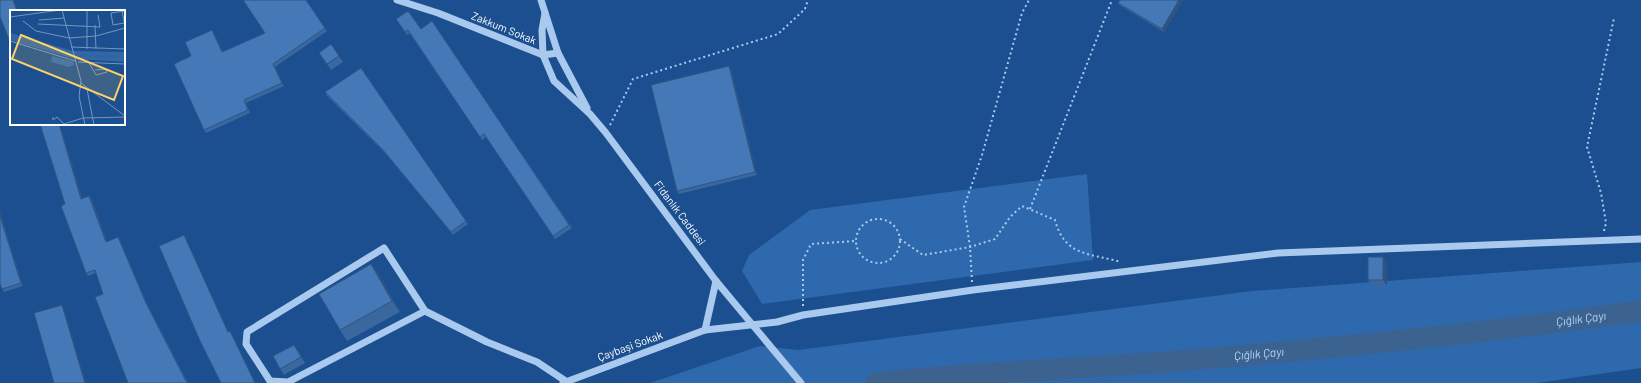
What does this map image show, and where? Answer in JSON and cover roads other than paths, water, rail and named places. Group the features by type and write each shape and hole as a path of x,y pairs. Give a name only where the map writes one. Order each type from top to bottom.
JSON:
{"street":[{"name":"Zakkum Sokak","path":"397,0 427,10 543,55 558,53"},
{"path":"420,0 427,10"},
{"name":"Fidanlık Caddesi","path":"541,0 558,53 590,114"},
{"name":"Fidanlık Caddesi","path":"545,12 542,30 543,55 554,81 590,114 606,133 716,281 801,383"},
{"name":"Çaybaşi Sokak","path":"565,382 705,330 777,322 803,314 973,290 1278,253 1602,242 1641,239"},
{"path":"425,311 288,382 270,381 246,344 247,332 384,248 425,311 487,342 537,362 565,382"},
{"path":"705,330 716,281"}],"waterway":[{"name":"Çığlık Çayı","path":"876,383 1301,350 1472,333 1641,311"}]}
